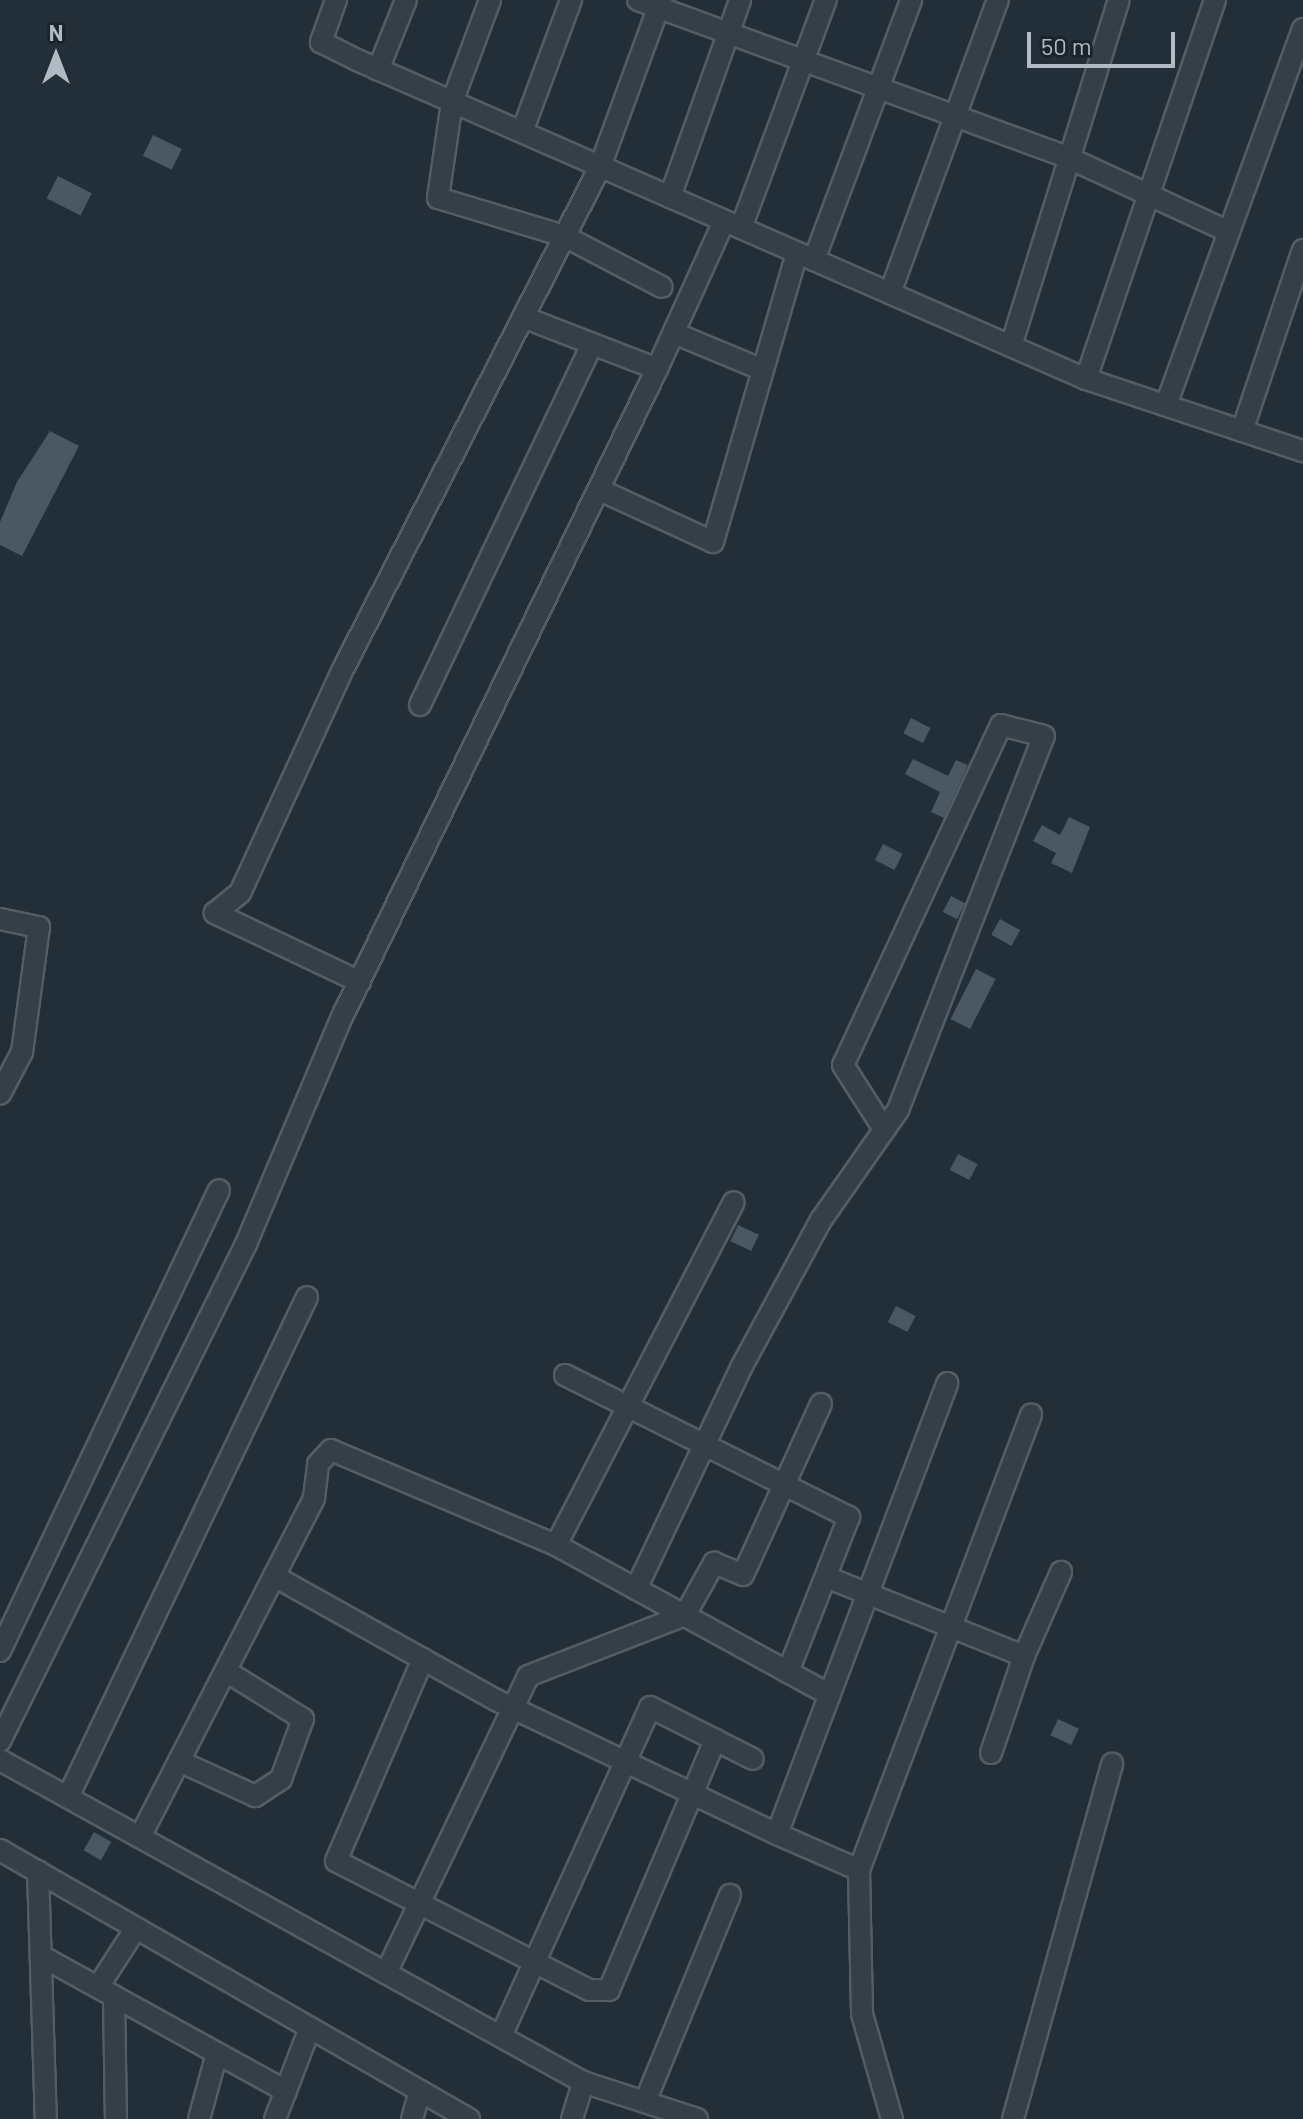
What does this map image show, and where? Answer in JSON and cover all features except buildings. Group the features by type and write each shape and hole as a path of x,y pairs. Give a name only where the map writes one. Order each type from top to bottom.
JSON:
{"street":[{"path":"336,0 321,42 378,70 1086,379 1303,451"},
{"path":"378,70 406,0"},
{"path":"490,0 452,102 438,198 564,236 662,287"},
{"path":"522,132 571,0"},
{"path":"638,0 659,4 728,33 1069,158 1229,232"},
{"path":"670,197 740,0"},
{"path":"0,1741 246,1244 360,982 674,333 732,224 826,0"},
{"path":"600,490 713,542 763,370 805,256 879,88 911,0"},
{"path":"890,293 998,0"},
{"path":"1011,346 1119,0"},
{"path":"1086,379 1215,0"},
{"path":"360,982 215,913 240,893 341,673 600,167 659,4"},
{"path":"1166,405 1303,29"},
{"path":"1242,431 1303,250"},
{"path":"523,317 657,369"},
{"path":"674,333 763,370"},
{"path":"420,705 592,344"},
{"path":"636,1589 704,1445 821,1220 884,1129 926,1041 1044,736 1001,725 843,1065 884,1129"},
{"path":"0,919 39,927 22,1052 0,1094"},
{"path":"0,1651 219,1190"},
{"path":"556,1545 734,1202"},
{"path":"68,1797 307,1297"},
{"path":"565,1375 849,1517 788,1672"},
{"path":"777,1834 947,1383"},
{"path":"386,1973 510,1707 528,1676 685,1615 714,1563 743,1575 821,1404"},
{"path":"892,2119 862,2014 859,1870 1031,1414"},
{"path":"140,1837 314,1498 318,1464 331,1450 556,1545 830,1695"},
{"path":"991,1753 1024,1656 1061,1572"},
{"path":"274,1576 510,1707 626,1764 859,1870"},
{"path":"826,1577 952,1624 1024,1656"},
{"path":"423,1659 336,1861 589,1990 609,1990 715,1740"},
{"path":"179,1761 255,1796 281,1779 303,1719 226,1671"},
{"path":"501,2036 650,1707 753,1759"},
{"path":"0,1760 583,2082 697,2119"},
{"path":"1013,2119 1112,1764"},
{"path":"0,1850 469,2119"},
{"path":"38,1871 46,2119"},
{"path":"645,2102 730,1895"},
{"path":"116,2119 106,1992 136,1928"},
{"path":"41,1956 286,2091"},
{"path":"275,2119 310,2028"},
{"path":"199,2119 217,2053"},
{"path":"572,2119 583,2082"},
{"path":"412,2119 420,2091"}]}
